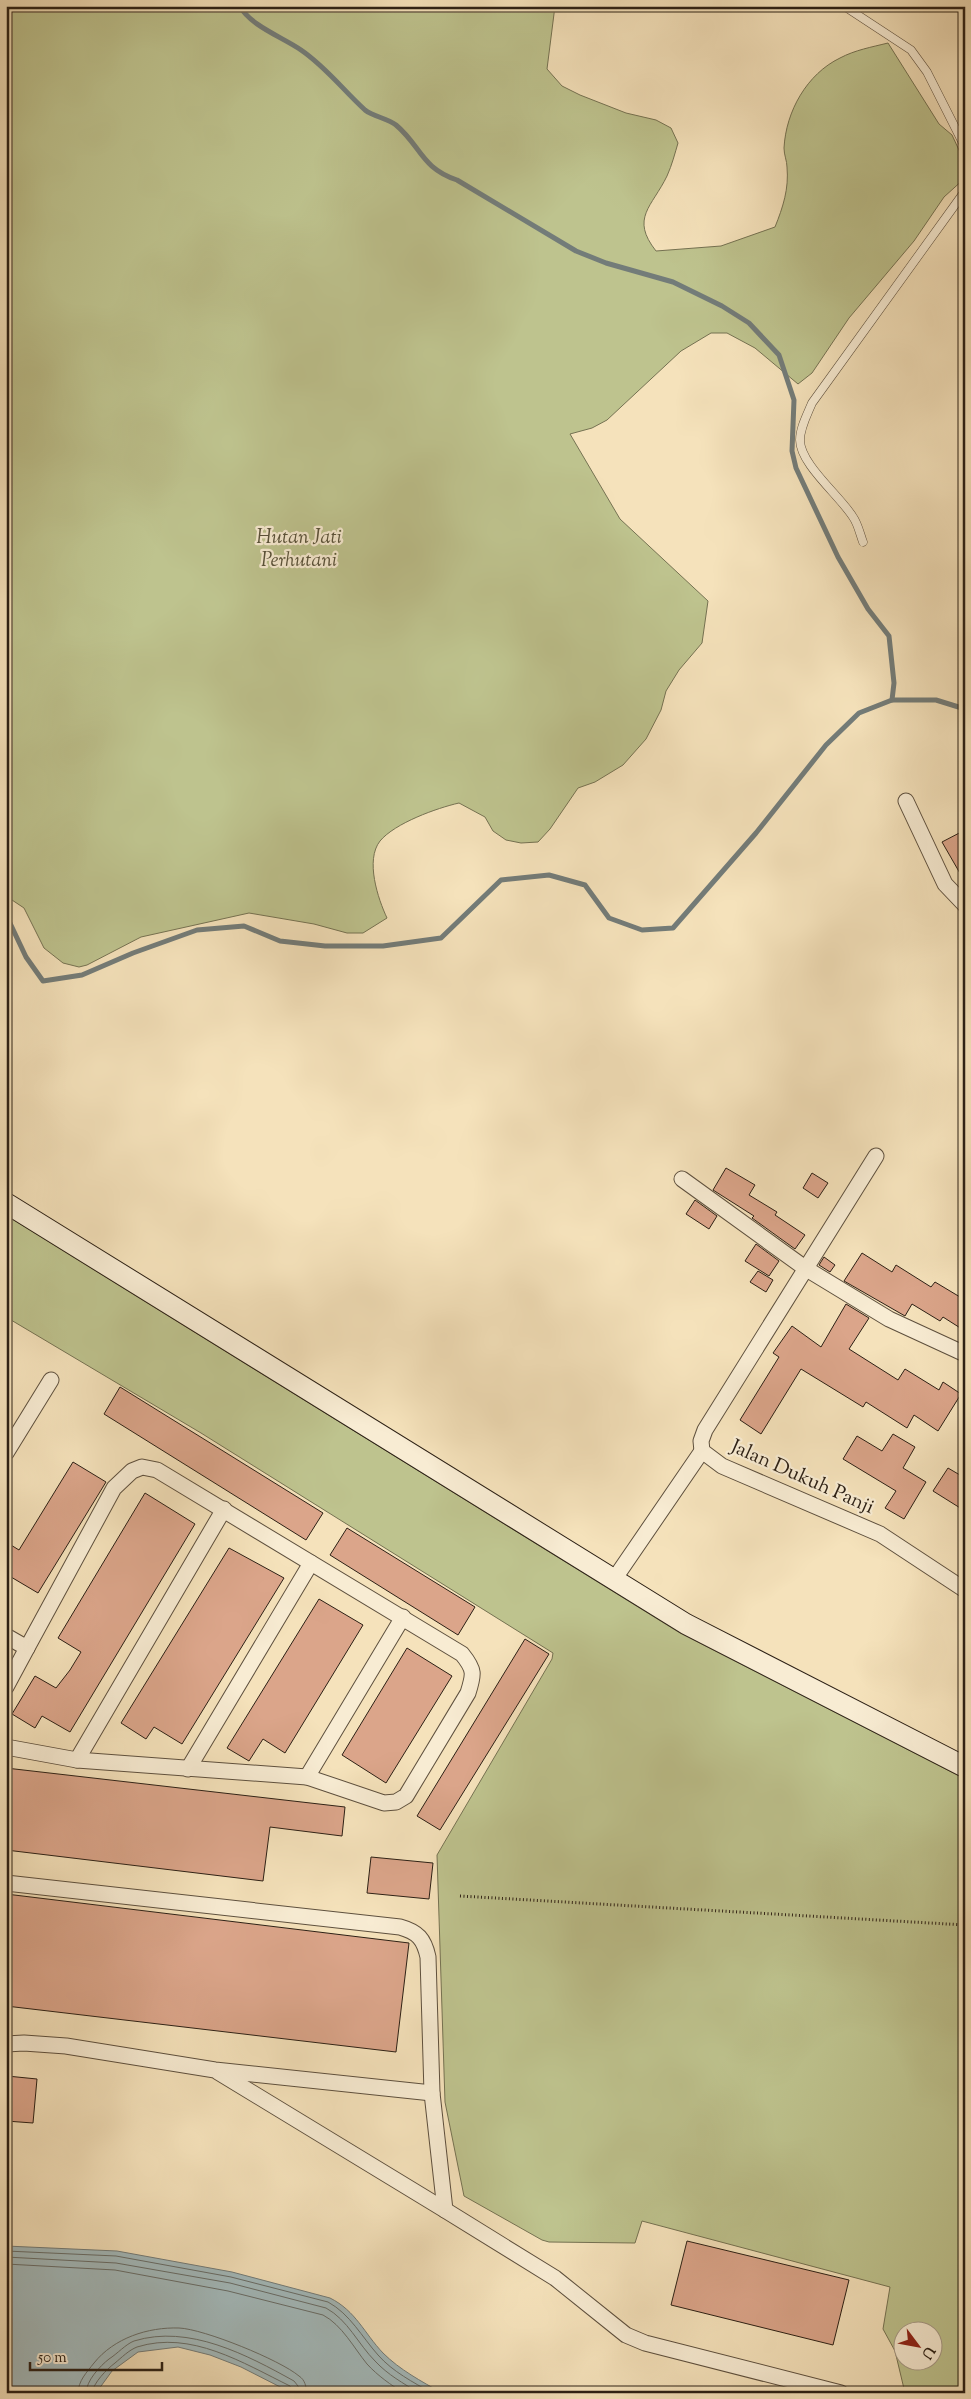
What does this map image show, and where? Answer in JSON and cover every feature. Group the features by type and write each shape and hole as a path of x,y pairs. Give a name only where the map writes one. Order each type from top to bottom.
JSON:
{"main road":[{"path":"6,1203 686,1624 965,1767"}],"street":[{"path":"906,802 945,884 965,906"},
{"name":"Jalan Dukuh Panji","path":"876,1156 705,1430 701,1441 702,1451 722,1466 880,1534 965,1590"},
{"path":"682,1179 805,1268 889,1319 965,1354"},
{"path":"6,1454 51,1380"},
{"path":"614,1578 702,1451"},
{"path":"6,1687 114,1488 132,1471 142,1467 157,1470 224,1508 462,1654 471,1665 474,1676 468,1693 406,1796 396,1802 384,1803 307,1777 77,1760 6,1747"},
{"path":"77,1760 224,1508"},
{"path":"188,1769 311,1563"},
{"path":"307,1777 403,1617"},
{"path":"6,1636 27,1648"},
{"path":"6,1882 400,1927 418,1934 425,1943 428,1957 432,2093 445,2210"},
{"path":"6,2044 24,2043 66,2046 215,2070 432,2093"},
{"path":"215,2070 554,2278 626,2335 645,2343 840,2393"}],"lane":[{"path":"844,6 911,50 927,72 965,147"},
{"path":"864,542 854,518 809,463 802,450 800,440 803,423 812,403 965,191"}],"path":[{"path":"460,1896 965,1925"}],"green space":[{"name":"Hutan Jati Perhutani","path":"6,6 555,6 547,69 562,86 626,113 656,120 671,128 678,143 667,176 650,205 644,221 648,240 656,251 721,246 775,227 786,190 787,167 784,148 786,134 794,107 800,95 808,84 828,65 840,58 864,49 888,43 939,124 952,135 965,163 965,178 944,197 914,241 849,318 812,373 798,384 755,348 727,333 711,333 681,351 607,420 592,428 570,434 620,519 708,601 702,643 679,670 666,691 661,710 646,739 623,765 595,782 578,788 550,829 538,842 521,843 506,840 493,831 485,817 459,803 417,817 387,834 380,841 376,849 373,858 373,869 380,901 387,918 363,933 347,933 314,924 249,913 141,937 87,965 79,967 63,963 44,948 24,908 6,896"},
{"path":"6,1215 680,1633 965,1779 965,2393 905,2393 900,2372 944,2372 944,2322 894,2322 894,2349 883,2329 890,2287 642,2221 635,2243 549,2242 542,2240 464,2196 445,2102 437,1855 552,1659 553,1653 201,1433 6,1317"}],"water":[{"path":"6,2246 117,2251 232,2272 330,2298 347,2309 383,2353 396,2365 442,2393 292,2393 241,2367 210,2355 178,2347 138,2352 112,2371 96,2393 6,2393"}],"building":[{"path":"965,830 965,882 942,842"},
{"path":"726,1168 755,1185 749,1195 777,1212 775,1215 805,1235 795,1249 752,1218 754,1216 713,1190"},
{"path":"812,1173 828,1183 818,1198 803,1188"},
{"path":"695,1200 717,1216 709,1229 686,1214"},
{"path":"756,1244 779,1261 769,1276 745,1261"},
{"path":"862,1253 892,1272 896,1265 931,1287 935,1282 965,1300 965,1331 943,1317 940,1321 912,1304 905,1316 844,1281"},
{"path":"824,1257 835,1265 830,1272 819,1265"},
{"path":"758,1271 773,1280 766,1292 750,1282"},
{"path":"846,1304 869,1318 849,1349 898,1380 905,1369 939,1390 943,1382 961,1394 938,1431 914,1415 907,1428 866,1402 863,1407 801,1369 761,1434 740,1420 779,1357 773,1353 792,1326 821,1347"},
{"path":"120,1387 323,1513 306,1540 104,1414"},
{"path":"893,1434 915,1447 903,1468 926,1482 904,1519 885,1508 896,1491 843,1459 857,1436 882,1451"},
{"path":"73,1462 106,1482 38,1593 6,1574 6,1542 19,1550"},
{"path":"948,1468 965,1478 965,1511 933,1491"},
{"path":"145,1493 195,1524 70,1732 42,1716 35,1728 12,1714 35,1676 56,1688 81,1652 58,1638"},
{"path":"347,1528 475,1607 458,1635 330,1555"},
{"path":"229,1548 284,1578 182,1744 154,1727 146,1739 121,1723"},
{"path":"319,1599 363,1625 285,1753 263,1739 249,1761 227,1748"},
{"path":"525,1639 549,1654 440,1830 417,1816"},
{"path":"407,1648 452,1676 386,1783 342,1755"},
{"path":"6,1768 345,1807 342,1836 270,1827 263,1881 6,1850"},
{"path":"371,1857 433,1863 429,1899 367,1893"},
{"path":"6,1894 409,1943 396,2052 6,2006"},
{"path":"7,2076 37,2079 33,2123 6,2121"},
{"path":"687,2241 849,2280 833,2345 671,2305"}],"waterway":[{"path":"240,6 251,19 267,31 294,45 310,57 365,110 396,125 428,163 445,175 457,180 576,251 606,263 673,282 722,306 749,323 779,355 794,400 792,451 796,468 838,557 868,609 889,636 894,683 892,700"},
{"path":"6,920 9,921 26,957 43,981 82,975 133,953 197,930 244,926 280,941 325,946 383,946 441,938 501,880 549,875 585,885 609,918 642,930 673,928 756,833 826,745 859,713 892,700 936,700 965,709"}]}
